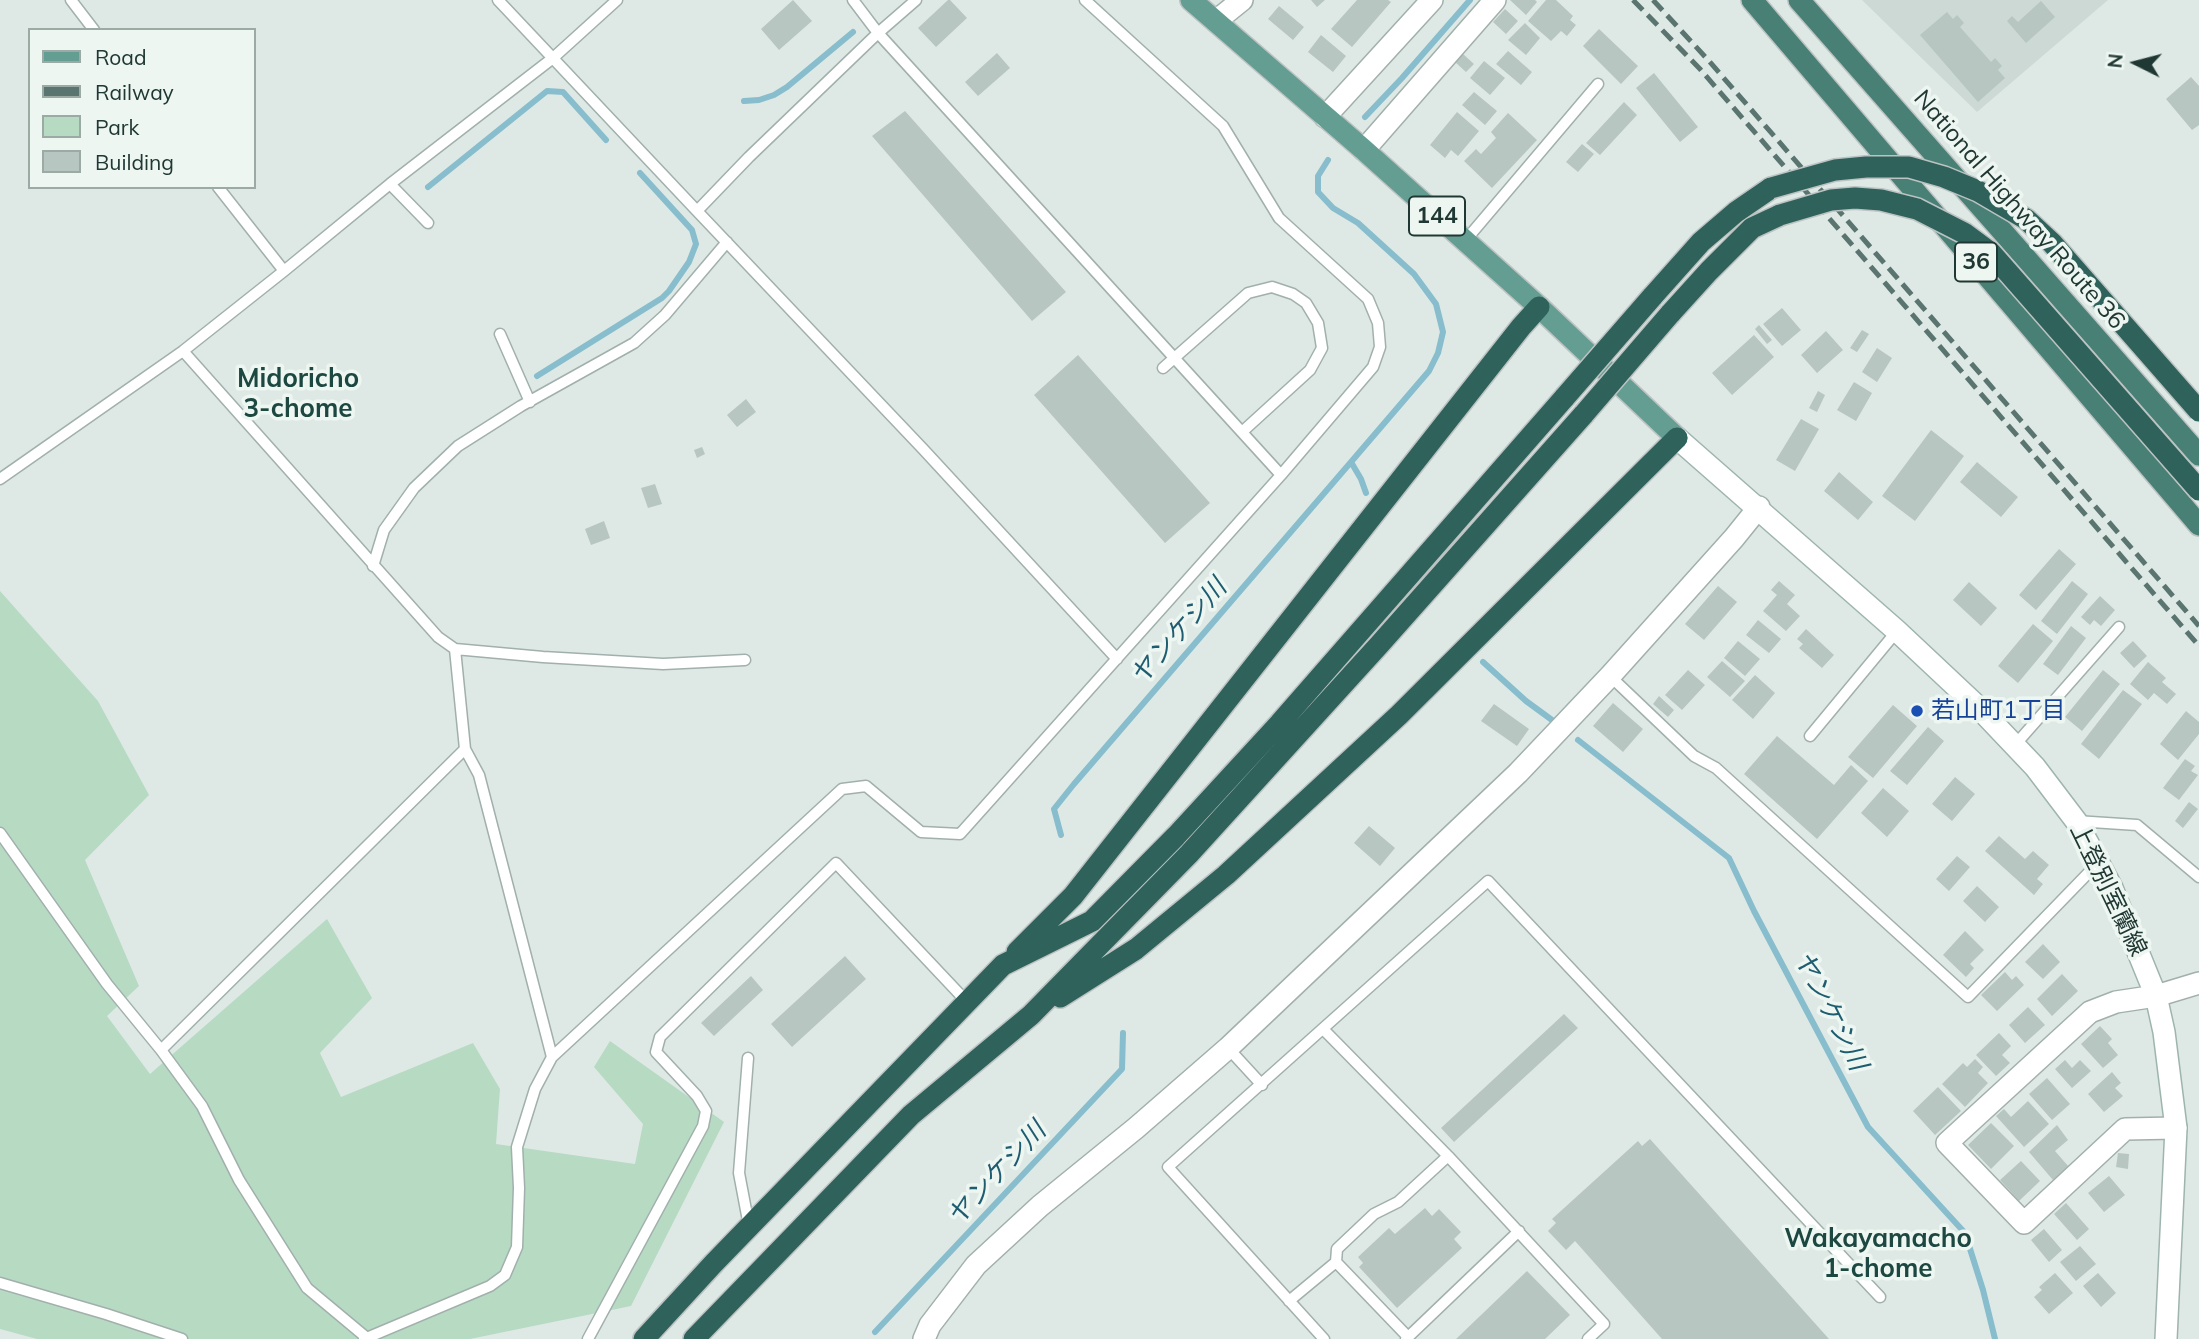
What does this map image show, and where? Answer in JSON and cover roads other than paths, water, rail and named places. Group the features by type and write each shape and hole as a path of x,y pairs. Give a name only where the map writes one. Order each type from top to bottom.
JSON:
{"highway":[{"name":"36","path":"1752,0 2199,525"},
{"name":"National Highway Route 36","path":"1799,0 2199,455"},
{"path":"1003,965 1092,921 1176,836 1280,723 1701,242 1736,212 1771,188 1835,170 1909,167 1978,191 2026,219 2052,243 2199,411"},
{"path":"694,1339 911,1115 1031,1015 1189,854 1380,645 1670,314 1752,228 1780,215 1830,200 1855,198 1881,200 1917,209 1964,233 1991,253 2199,490"},
{"path":"644,1339 749,1226 1073,896 1538,307"},
{"path":"1031,1015 1136,949 1226,875 1399,715 1677,438"}],"main road":[{"name":"144","path":"1191,0 1465,241 1677,438"}],"street":[{"path":"1216,22 1242,0"},
{"path":"1325,117 1432,0"},
{"path":"1364,150 1495,0"},
{"name":"上登別室蘭線","path":"1677,438 1897,631 1978,707 2035,767 2076,821 2112,888 2156,996 2164,1032 2176,1128 2166,1339"},
{"path":"924,1339 930,1325 976,1265 1040,1206 1228,1048 1518,773 1610,676 1759,508"},
{"path":"2176,1128 2126,1129 2024,1223 1947,1143 2090,1012 2116,1002 2156,996 2199,983"}],"lane":[{"path":"71,0 92,28"},
{"path":"498,0 923,449 1117,659"},
{"path":"0,479 183,351 390,184 553,58 617,0"},
{"path":"853,0 878,33 1281,475"},
{"path":"697,211 749,157 916,0"},
{"path":"0,833 107,984 162,1050 201,1106 239,1180 307,1288 365,1338 490,1286 505,1275 517,1247 517,1147 535,1088 552,1057 842,789 866,786 921,832 960,834 1281,475 1373,367 1380,347 1378,323 1368,299 1279,218 1223,126 1084,0"},
{"path":"1465,241 1598,84"},
{"path":"390,184 428,223"},
{"path":"220,189 284,271"},
{"path":"373,566 384,530 414,488 458,446 530,401 634,343 665,315 727,242"},
{"path":"1164,368 1248,293 1272,287 1293,294 1306,303 1318,323 1322,348 1310,370 1242,432"},
{"path":"500,334 530,401"},
{"path":"183,351 373,566 438,637 455,649 663,664 745,660"},
{"path":"2015,746 2119,626"},
{"path":"1810,736 1897,631"},
{"path":"455,649 465,749 479,775 552,1057"},
{"path":"1610,676 1694,756 1716,768 1968,998 2098,863"},
{"path":"162,1050 465,749"},
{"path":"2076,821 2137,825 2199,877"},
{"path":"588,1339 703,1126 706,1111 697,1096 656,1052 660,1037 836,863 967,1002"},
{"path":"1324,1339 1168,1167 1489,881 1880,1297"},
{"path":"1323,1029 1448,1156 1604,1324 1588,1339"},
{"path":"1228,1048 1262,1085"},
{"path":"748,1058 739,1172 749,1226"},
{"path":"1289,1301 1336,1262 1337,1250 1374,1214 1398,1202 1448,1156"},
{"path":"1336,1262 1407,1338 1519,1231"},
{"path":"0,1283 182,1339"}],"waterway":[{"name":"ヤンケシ川","path":"1365,117 1470,0"},
{"path":"744,101 759,100 787,87 853,32"},
{"path":"428,187 547,91 563,92 606,140"},
{"name":"ヤンケシ川","path":"1328,160 1318,176 1318,192 1333,208 1358,223 1414,274 1436,304 1443,332 1438,353 1429,371 1351,462 1366,493"},
{"path":"537,376 662,298 689,262 696,244 692,230 640,173"},
{"name":"ヤンケシ川","path":"1061,835 1054,809 1351,462"},
{"name":"ヤンケシ川","path":"1483,662 1526,701 1552,720"},
{"name":"ヤンケシ川","path":"1578,740 1729,858 1754,911 1868,1127 1965,1233 1995,1339"},
{"name":"ヤンケシ川","path":"875,1332 1122,1069 1123,1033"}],"railway":[{"path":"1633,0 1700,69 2199,646"},
{"path":"1653,0 1709,61 2199,626"}],"place":[{"name":"若山町1丁目","path":"1917,711"}],"district":[{"name":"Midoricho 3-chome","path":"298,394"},
{"name":"Wakayamacho 1-chome","path":"1878,1254"}]}
